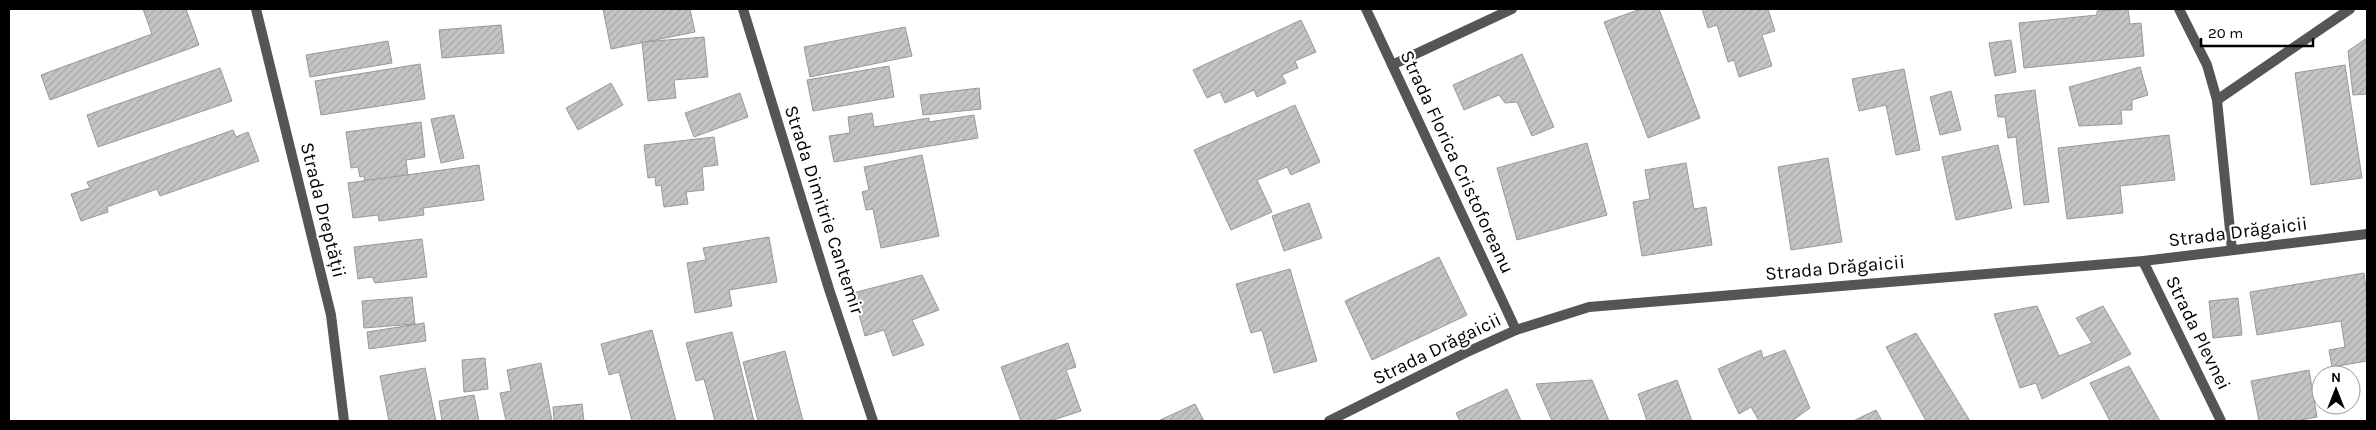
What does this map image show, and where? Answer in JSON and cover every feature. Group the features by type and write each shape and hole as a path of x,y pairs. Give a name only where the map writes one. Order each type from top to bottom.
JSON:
{"street":[{"name":"Strada Dreptății","path":"256,9 331,315 344,421"},
{"name":"Strada Dimitrie Cantemir","path":"742,9 829,289 873,421"},
{"name":"Strada Florica Cristoforeanu","path":"1366,9 1516,330"},
{"path":"1392,65 1512,9"},
{"path":"2179,9 2207,65 2217,100 2232,250"},
{"path":"2217,100 2350,9"},
{"name":"Strada Drăgaicii","path":"1329,421 1465,353 1516,330 1589,307 2143,261 2367,234"},
{"name":"Strada Plevnei","path":"2143,261 2222,421"}],"building":[{"path":"143,9 186,9 199,45 50,100 41,75 152,34"},
{"path":"603,9 690,9 695,32 611,49"},
{"path":"1641,9 1659,9 1700,118 1648,138 1604,22"},
{"path":"1702,9 1768,9 1775,31 1762,35 1772,66 1739,77 1734,60 1728,62 1717,25 1708,28"},
{"path":"2128,9 2130,24 2141,23 2144,56 2024,68 2019,23 2097,15 2097,11"},
{"path":"1301,20 1316,52 1295,61 1298,68 1282,75 1286,83 1257,97 1254,90 1225,103 1220,92 1207,98 1193,70"},
{"path":"501,25 504,53 442,58 439,30"},
{"path":"905,27 912,56 810,77 804,47"},
{"path":"704,37 708,77 674,80 676,98 648,101 642,42"},
{"path":"2367,38 2367,94 2353,95 2348,51"},
{"path":"2011,40 2016,72 1995,76 1989,43"},
{"path":"388,41 392,63 310,77 306,55"},
{"path":"1522,54 1554,127 1532,136 1517,102 1505,103 1499,95 1464,110 1453,85"},
{"path":"420,64 425,99 321,115 315,81"},
{"path":"2345,65 2362,178 2311,185 2295,73"},
{"path":"889,66 894,97 813,111 807,80"},
{"path":"2140,67 2148,95 2132,100 2132,110 2121,110 2122,124 2079,126 2069,87"},
{"path":"220,68 232,101 98,147 87,115"},
{"path":"1904,69 1920,150 1896,155 1886,105 1859,111 1852,79"},
{"path":"611,83 623,105 578,130 566,108"},
{"path":"979,88 981,109 923,115 920,95"},
{"path":"2035,90 2049,202 2024,205 2016,137 2008,138 2005,117 1998,117 1995,95"},
{"path":"1951,91 1961,130 1940,135 1930,97"},
{"path":"740,93 748,117 694,137 685,113"},
{"path":"1295,105 1320,162 1291,175 1287,167 1257,180 1272,212 1231,230 1194,150"},
{"path":"872,113 874,127 929,118 929,122 974,115 978,138 834,162 829,136 850,133 848,117"},
{"path":"454,115 464,158 441,163 431,119"},
{"path":"421,122 425,157 406,160 408,176 365,182 364,176 360,177 358,167 351,168 346,132"},
{"path":"233,130 236,137 248,132 259,161 160,196 157,189 107,207 108,212 81,221 71,194 90,188 87,182"},
{"path":"2169,135 2175,180 2120,186 2123,213 2067,219 2058,148"},
{"path":"714,137 718,165 702,167 704,190 686,192 688,204 664,207 661,185 656,186 655,177 648,178 644,145"},
{"path":"1587,143 1607,215 1517,240 1497,168"},
{"path":"1998,145 2012,208 1956,220 1942,157"},
{"path":"922,155 939,236 881,248 873,209 866,210 862,192 869,190 864,167"},
{"path":"1828,158 1842,242 1791,250 1778,167"},
{"path":"1686,163 1694,209 1706,207 1712,245 1642,256 1633,202 1650,199 1645,170"},
{"path":"479,165 484,200 423,208 424,215 379,221 378,215 353,218 348,183"},
{"path":"1309,203 1322,238 1284,251 1272,216"},
{"path":"769,237 777,282 729,290 732,306 695,313 687,263 706,260 703,248"},
{"path":"422,239 427,277 375,283 372,277 358,279 354,247"},
{"path":"1439,257 1467,315 1372,360 1345,301"},
{"path":"1290,269 1317,361 1274,373 1262,330 1251,333 1236,284"},
{"path":"2364,273 2367,296 2367,361 2332,365 2329,350 2345,347 2341,321 2257,335 2250,292"},
{"path":"922,275 939,310 912,320 924,345 893,356 884,330 865,336 853,293"},
{"path":"412,297 415,324 364,328 362,301"},
{"path":"2238,298 2242,335 2213,338 2209,301"},
{"path":"2037,306 2059,356 2092,343 2076,318 2103,306 2131,354 2042,399 2036,383 2020,388 1994,314"},
{"path":"424,323 426,341 369,349 367,332"},
{"path":"652,330 676,421 632,421 619,372 609,375 601,344"},
{"path":"732,332 754,421 715,421 704,379 696,381 686,343"},
{"path":"1916,333 1970,421 1926,421 1886,347"},
{"path":"1068,343 1076,367 1066,370 1081,411 1050,421 1021,421 1001,367"},
{"path":"1761,350 1763,358 1785,350 1810,408 1792,421 1759,421 1751,407 1739,414 1718,369"},
{"path":"785,351 803,421 758,421 743,362"},
{"path":"485,358 488,389 464,392 462,360"},
{"path":"541,363 552,421 506,421 500,393 511,391 507,370"},
{"path":"2129,366 2160,421 2110,421 2090,383"},
{"path":"425,368 436,421 389,421 380,376"},
{"path":"2309,370 2311,415 2317,415 2317,417 2296,421 2259,421 2251,381"},
{"path":"1592,380 1609,421 1552,421 1536,384"},
{"path":"1677,380 1692,421 1647,421 1638,394"},
{"path":"1507,389 1521,421 1460,421 1456,413"},
{"path":"474,395 479,421 442,421 439,401"},
{"path":"582,404 584,421 554,421 553,407"},
{"path":"1195,404 1204,421 1158,421"},
{"path":"1876,410 1882,421 1853,421"}]}
